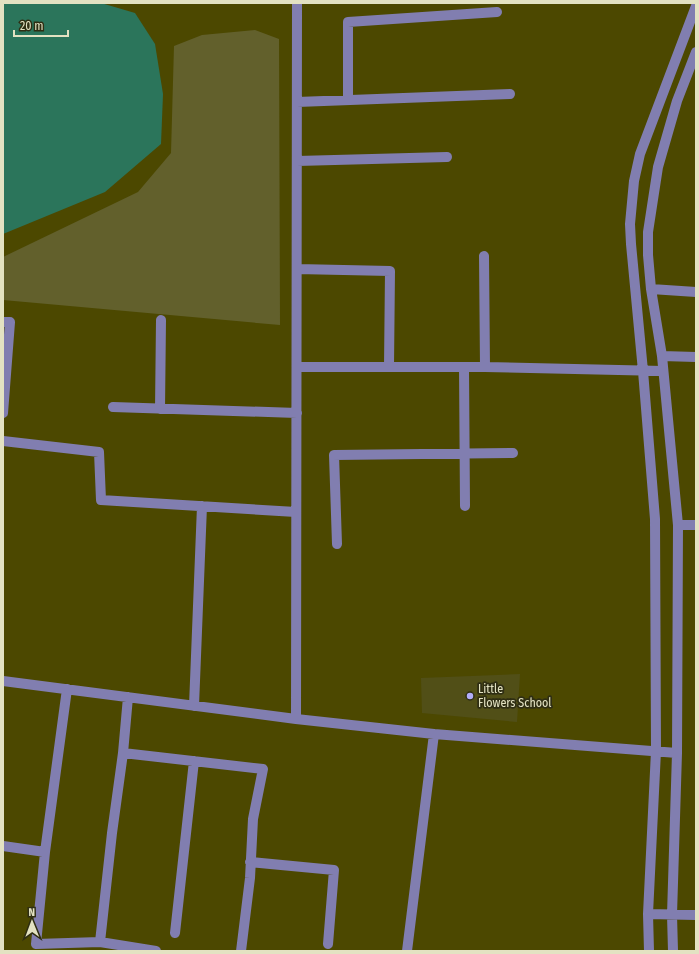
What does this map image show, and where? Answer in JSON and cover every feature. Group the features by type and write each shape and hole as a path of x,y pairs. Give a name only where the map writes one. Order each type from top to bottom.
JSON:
{"street":[{"path":"296,719 297,3"},
{"path":"649,951 648,914 656,752 655,519 630,224 634,181 640,154 696,6"},
{"path":"348,100 348,22 497,12"},
{"path":"673,951 672,915 677,753 678,525 662,356 651,289 648,255 648,232 658,168 677,101 696,52"},
{"path":"297,102 510,94"},
{"path":"297,161 447,157"},
{"path":"484,256 485,367"},
{"path":"297,269 390,271 389,366"},
{"path":"651,289 696,292"},
{"path":"160,409 161,320"},
{"path":"3,322 10,322 3,413"},
{"path":"662,356 696,357"},
{"path":"297,367 485,367 663,371"},
{"path":"464,367 465,506"},
{"path":"113,407 297,413"},
{"path":"3,441 99,452 101,500 296,512"},
{"path":"337,544 334,455 513,453"},
{"path":"194,706 202,506"},
{"path":"678,525 696,525"},
{"path":"3,681 296,719 434,734 677,753"},
{"path":"67,689 45,852 36,944 100,942 156,951"},
{"path":"100,942 112,833 123,753 128,697"},
{"path":"407,951 434,734"},
{"path":"123,753 263,768 252,819 250,862 241,951"},
{"path":"174,933 194,761"},
{"path":"3,846 45,852"},
{"path":"250,862 334,870 328,944"},
{"path":"648,914 696,915"}],"shaded area":[{"path":"3,3 101,3 135,13 155,44 163,94 161,144 105,192 3,234"},
{"path":"255,30 279,39 280,325 3,300 3,257 138,192 171,153 174,46 202,35"},
{"name":"Little Flowers School","path":"520,674 517,722 422,713 421,678"}],"place":[{"name":"Little Flowers School","path":"470,696"}]}
